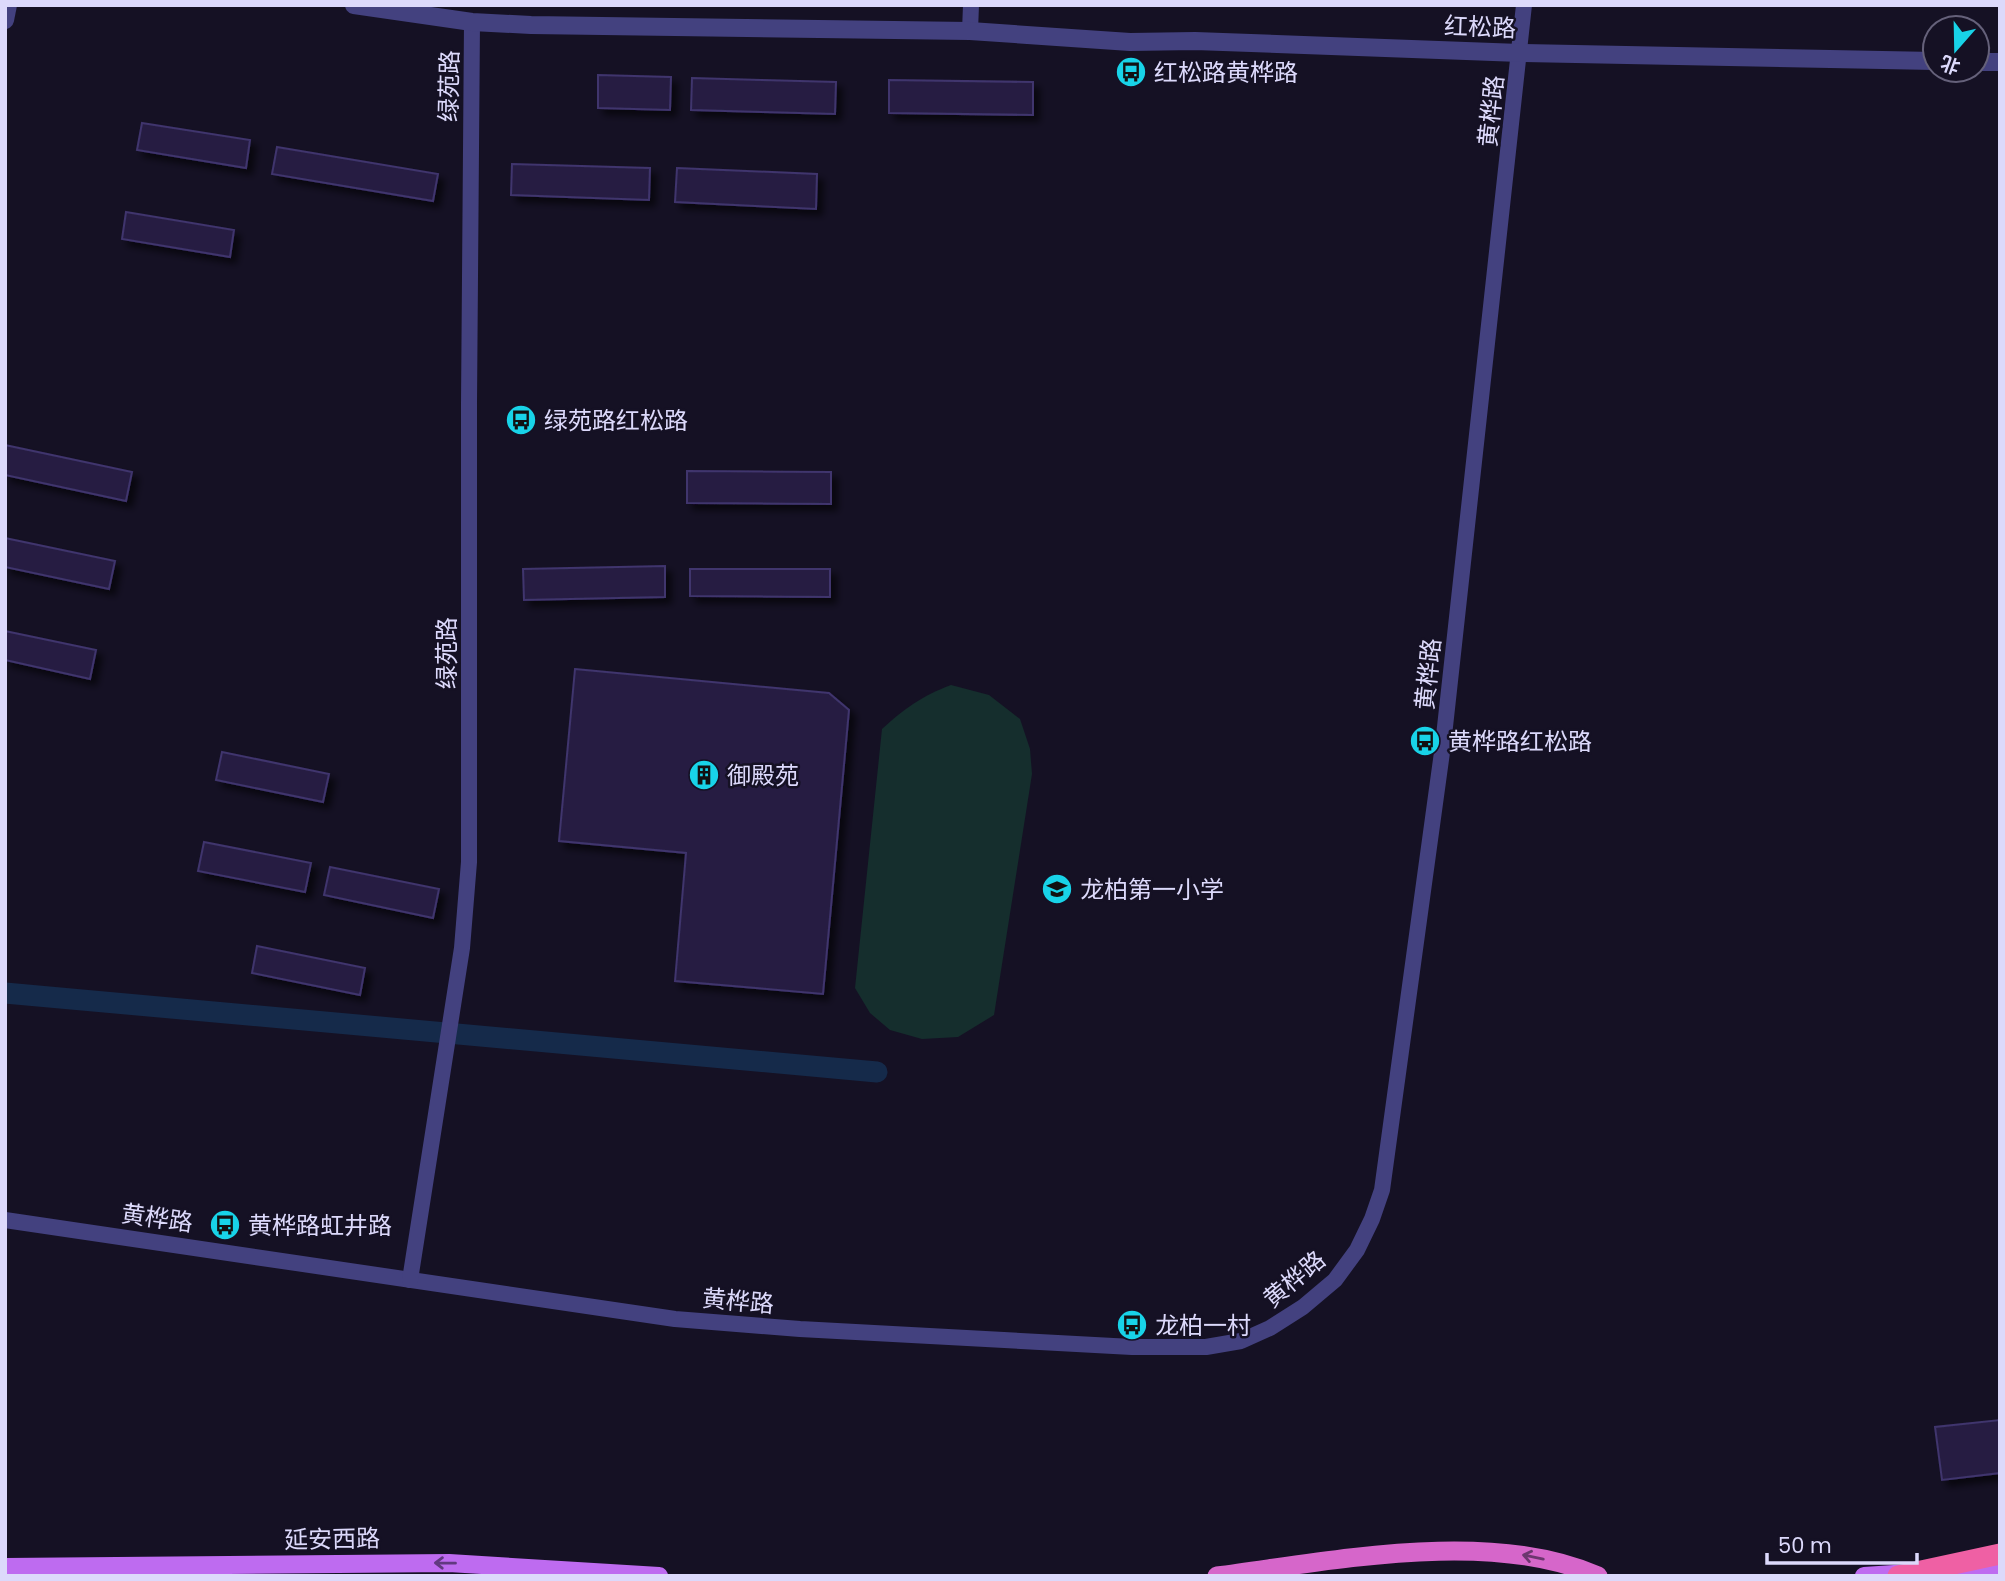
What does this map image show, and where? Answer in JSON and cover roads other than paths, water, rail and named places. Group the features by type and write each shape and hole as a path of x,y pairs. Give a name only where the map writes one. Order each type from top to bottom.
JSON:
{"highway":[{"path":"1217,1576 1386,1555 1447,1552 1518,1554 1577,1566 1598,1576"},
{"path":"1898,1576 2000,1554"}],"main road":[{"name":"延安西路","path":"5,1567 449,1563 659,1576"},
{"path":"1864,1576 2000,1568"}],"street":[{"path":"5,20 8,5"},
{"name":"红松路","path":"354,5 472,23 971,31 1130,42 1195,41 1520,53 1921,61"},
{"path":"971,5 971,31"},
{"name":"黄桦路","path":"5,1220 675,1319 800,1329 1157,1347 1206,1347 1241,1341 1270,1328 1303,1307 1335,1280 1357,1250 1373,1219 1382,1190 1443,745 1524,5"},
{"name":"绿苑路","path":"411,1280 454,1006 469,862 468,404 472,23"}],"waterway":[{"path":"5,993 877,1072"}],"place":[{"name":"红松路黄桦路","path":"1131,72"},
{"name":"绿苑路红松路","path":"521,420"},
{"name":"黄桦路红松路","path":"1425,741"},
{"name":"御殿苑","path":"704,775"},
{"name":"龙柏第一小学","path":"1057,889"},
{"name":"黄桦路虹井路","path":"225,1225"},
{"name":"龙柏一村","path":"1132,1325"}]}
